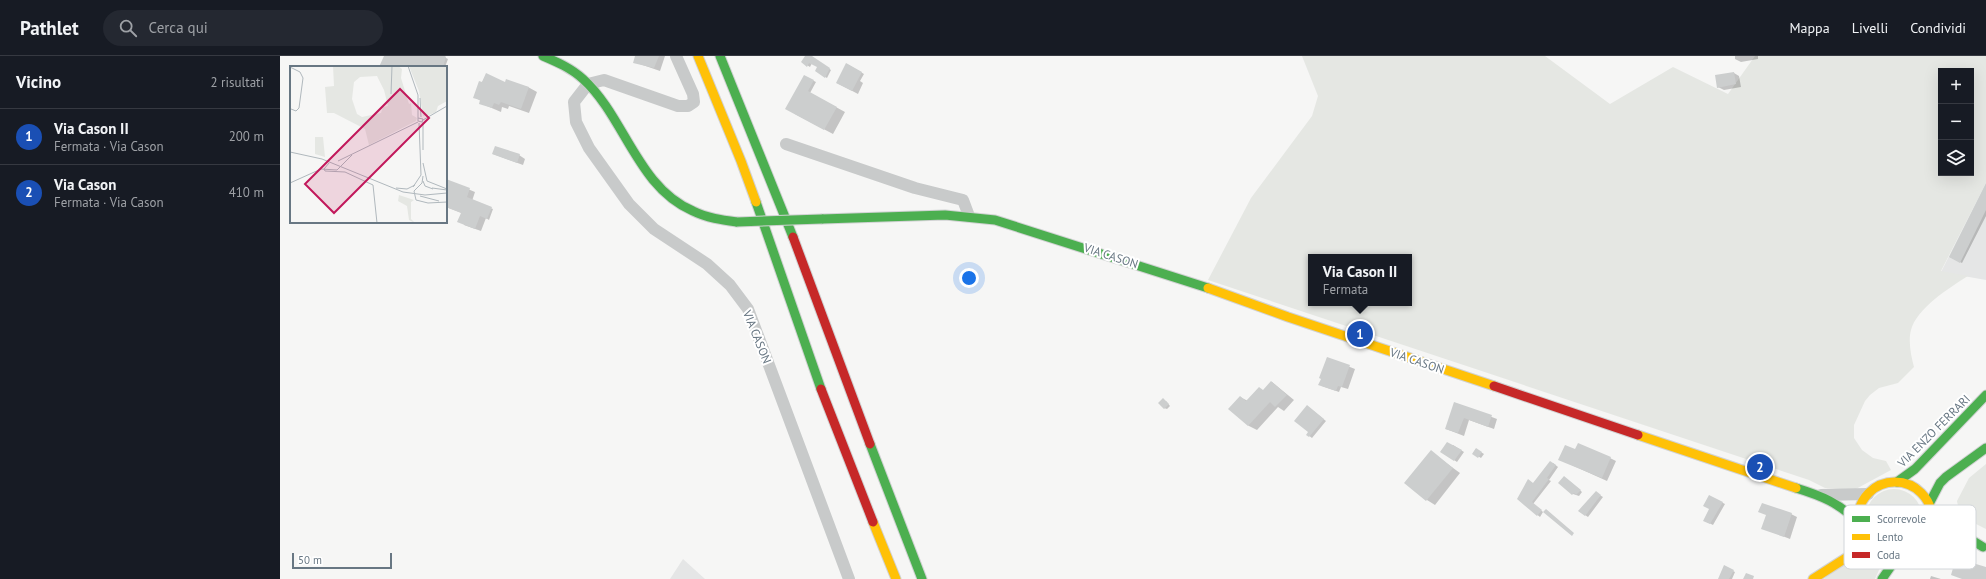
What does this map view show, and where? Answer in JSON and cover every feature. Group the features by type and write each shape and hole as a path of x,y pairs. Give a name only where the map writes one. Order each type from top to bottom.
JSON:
{"main road":[{"name":"VIA CASON","path":"543,56 560,63 588,84 608,111 644,170 657,186 674,201 701,215 718,220 737,222 945,215 969,216 995,220 1181,278 1288,317 1818,495 1844,508"},
{"path":"698,56 741,161 827,405 896,579"},
{"path":"720,56 761,155 894,510 922,579"},
{"name":"VIA ENZO FERRARI","path":"1897,482 1915,469 1986,395"},
{"path":"1931,505 1940,483 1986,448"},
{"path":"1861,505 1868,494 1876,487 1886,483 1897,482 1907,484 1916,489 1928,505"},
{"path":"1976,542 1985,547"},
{"path":"1813,579 1844,559"},
{"path":"1882,579 1889,569"}],"street":[{"path":"588,84 604,80 678,106 688,106 694,102 693,94 676,56"},
{"name":"VIA CASON","path":"588,84 574,102 576,122 589,148 604,170 629,204 654,229 707,264 730,285 748,309 849,579"},
{"path":"786,144 915,188 956,197 963,200 969,216"},
{"name":"VIA CASON","path":"1818,495 1868,494"}],"shaded area":[{"path":"1302,56 1545,56 1610,104 1673,67 1728,94 1755,56 1986,56 1986,183 1941,271 1968,276 1935,299 1914,322 1910,334 1910,348 1914,367 1898,383 1879,388 1865,401 1854,425 1854,438 1862,450 1873,458 1886,461 1891,470 1854,490 1825,488 1809,480 1208,280 1251,198 1312,116 1318,96"},
{"path":"1986,183 1986,280 1941,272"},
{"path":"1986,464 1986,529 1976,524 1976,505 1958,505 1957,501 1969,478"},
{"path":"1888,489 1900,489 1910,493 1918,501 1920,505 1868,505 1870,501 1878,493"},
{"path":"683,559 705,579 670,579"},
{"path":"1844,561 1844,569 1879,569 1875,579 1824,579"}],"building":[{"path":"384,56 446,57 443,66 379,66"},
{"path":"635,56 659,56 654,68 633,63"},
{"path":"805,56 812,56 830,68 825,78 815,71 817,67 809,63 807,67 801,62"},
{"path":"846,63 862,72 852,91 836,83"},
{"path":"1734,72 1736,84 1717,88 1715,75"},
{"path":"486,73 505,82 506,79 529,87 521,109 501,102 499,105 494,103 492,108 479,104 480,100 473,98 479,81 482,82"},
{"path":"804,75 814,80 808,91 837,107 824,130 785,109"},
{"path":"495,146 520,154 517,163 492,154"},
{"path":"447,179 470,188 467,197 492,207 487,219 480,216 475,229 457,222 461,213 447,207"},
{"path":"1986,183 1986,210 1960,263 1949,257"},
{"path":"1327,357 1350,365 1342,387 1338,386 1336,391 1318,385"},
{"path":"1271,381 1287,395 1275,407 1270,402 1248,426 1228,409 1240,396 1246,401 1259,387 1263,390"},
{"path":"1163,398 1169,404 1164,409 1158,403"},
{"path":"1454,402 1492,415 1488,427 1464,418 1458,433 1445,429"},
{"path":"1307,405 1324,419 1309,437 1306,435 1308,432 1294,421"},
{"path":"1447,442 1462,450 1454,461 1440,452"},
{"path":"1578,443 1611,457 1602,478 1558,460 1565,445 1575,449"},
{"path":"1476,448 1482,452 1478,458 1472,454"},
{"path":"1431,450 1453,468 1426,501 1404,483"},
{"path":"1550,461 1556,465 1547,478 1549,479 1532,502 1542,510 1537,516 1517,499 1528,479 1533,483"},
{"path":"1564,476 1581,490 1576,495 1574,493 1572,495 1558,483"},
{"path":"1596,491 1601,495 1585,516 1578,511"},
{"path":"1709,495 1723,502 1710,524 1703,521 1709,509 1703,506"},
{"path":"1762,503 1792,513 1784,537 1761,529 1766,515 1758,512"},
{"path":"1546,509 1574,533 1572,536 1543,512"},
{"path":"1976,564 1986,567 1986,579 1962,579 1951,575 1953,569 1976,569"},
{"path":"1724,565 1734,570 1729,579 1718,579"},
{"path":"1746,573 1754,576 1753,579 1743,579"}],"traffic: fast":[{"path":"543,56 559,63 583,79 610,112 645,169 658,186 674,200 693,211 704,215 737,222"},
{"path":"720,56 793,237"},
{"path":"756,202 821,389"},
{"path":"822,219 945,215 995,220 1208,288"},
{"path":"737,222 822,219"},
{"path":"1897,482 1915,469 1986,395"},
{"path":"870,444 922,579"},
{"path":"1929,504 1940,483 1946,477 1986,448"},
{"path":"1796,488 1830,501 1844,510"},
{"path":"1976,543 1983,547"},
{"path":"1882,579 1889,569"}],"traffic: slow":[{"path":"698,56 756,202"},
{"path":"1208,288 1288,317 1494,386"},
{"path":"1638,435 1796,488"},
{"path":"1861,505 1864,499 1875,488 1895,482 1915,488 1926,499 1929,505"},
{"path":"873,522 896,579"},
{"path":"1813,579 1844,559"}],"traffic: jam":[{"path":"793,237 870,444"},
{"path":"1494,386 1638,435"},
{"path":"821,389 873,522"}],"place":[{"name":"Via Cason II","path":"1360,334"},
{"name":"Via Cason","path":"1760,467"}]}
